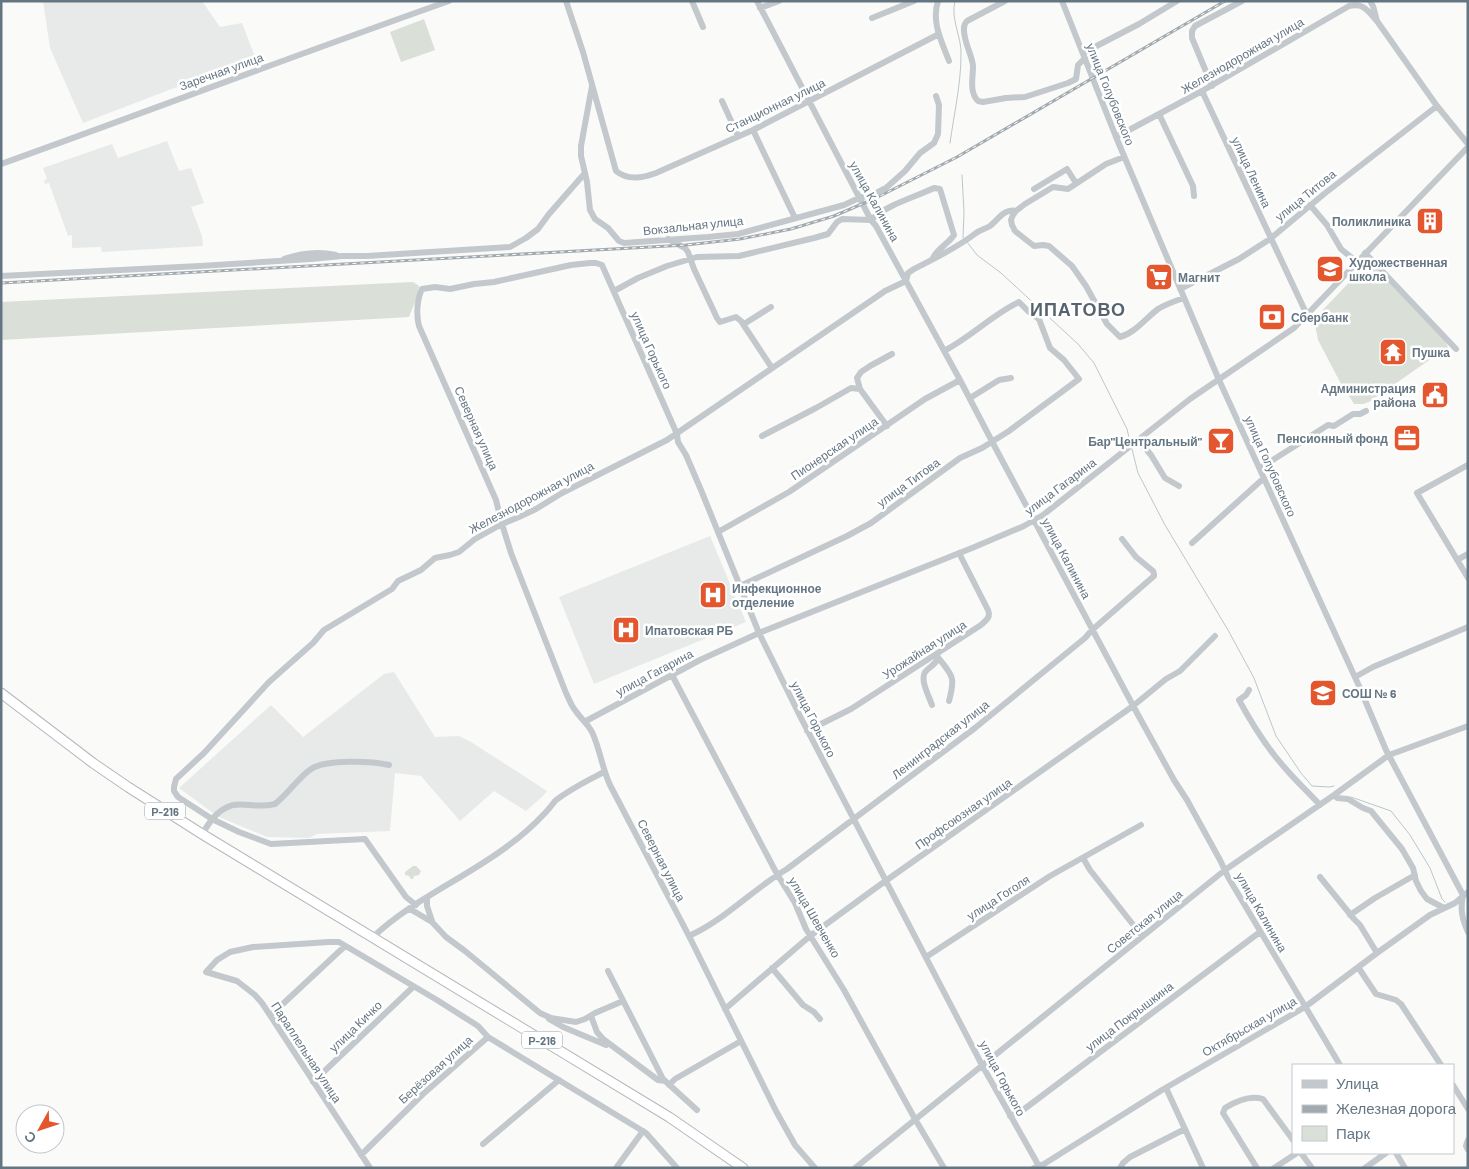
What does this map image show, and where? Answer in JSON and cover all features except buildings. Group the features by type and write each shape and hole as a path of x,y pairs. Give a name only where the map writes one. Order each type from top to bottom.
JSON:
{"highway":[{"name":"Р-216","path":"1,693 57,737 128,787 202,834 669,1117 743,1168"}],"street":[{"name":"Заречная улица","path":"1,164 439,3 449,1"},
{"path":"566,1 592,86"},
{"path":"692,1 703,27"},
{"path":"759,4 779,1"},
{"path":"872,18 914,1"},
{"path":"938,1 935,15 939,34 949,61"},
{"path":"1005,1 967,20 964,26 973,65 974,95 979,101 1025,97 1076,79 1078,64 1084,56 1177,1"},
{"name":"улица Голубовского","path":"1062,1 1124,157 1219,380 1389,755 1466,894 1460,906 1462,919 1468,932"},
{"path":"1212,86 1192,38 1192,31 1195,26 1242,1"},
{"path":"1370,1 1377,21 1437,106 1468,145"},
{"name":"улица Калинина","path":"759,4 859,198 970,398 1133,706 1260,932 1339,1064"},
{"name":"Железнодорожная улица","path":"1116,137 1212,86 1349,6 1358,5 1367,9 1377,21"},
{"name":"Станционная улица","path":"592,86 616,171 630,177 646,176 752,130 939,34"},
{"name":"Вокзальная улица","path":"592,86 581,146 590,210 594,219 608,228 619,241 624,243 738,234 844,205 876,193 886,188 905,171 920,153 934,142 938,134 936,96"},
{"name":"улица Ленина","path":"1202,91 1307,315"},
{"path":"722,101 738,136"},
{"name":"улица Титова","path":"1180,289 1239,259 1270,239 1310,205 1437,106"},
{"path":"1158,114 1193,186 1194,196"},
{"path":"752,130 795,218"},
{"name":"улица Гагарина","path":"586,721 672,675 759,633 959,553 1034,520 1190,399 1294,328 1468,145"},
{"path":"1124,157 1106,164 1068,189 1054,187 1016,211 1011,220 1012,225 1015,231 1034,246 1049,246 1072,266 1086,286 1107,324 1120,337 1138,326 1158,309 1184,298"},
{"path":"1034,189 1068,169 1076,183"},
{"path":"1,276 278,261 307,253 324,252 342,256 367,256 510,247 538,229 585,173"},
{"path":"1049,180 1054,187"},
{"path":"614,291 638,278 697,257 739,256 828,234 836,222 842,219 871,220 878,213 897,203 934,188 940,189 954,236 949,243 936,251 932,259"},
{"path":"1310,205 1327,225 1341,249 1357,262"},
{"name":"Железнодорожная улица","path":"212,819 178,797 174,791 175,782 269,682 313,643 329,626 386,593 398,581 421,570 435,558 459,552 475,539 502,524 519,518 562,492 677,434 885,291 906,281 908,273 966,241 1008,211 1016,211"},
{"path":"662,236 685,248 688,252 720,322 736,317 742,321 772,368"},
{"path":"1365,253 1456,350"},
{"name":"Северная улица","path":"602,265 596,263 571,265 494,282 450,289 435,287 422,289 418,304 417,321 496,500 511,553 566,693 576,712 586,721 599,749 604,772 689,936 776,1111 795,1145 816,1168"},
{"name":"улица Горького","path":"602,265 677,434 678,442 690,464 759,633 807,731 982,1065 1038,1167"},
{"name":"улица Титова","path":"740,586 848,536 871,523 960,458 992,442 1079,379 1068,364 1050,348 1039,320 1020,302 1004,310 958,344 944,351"},
{"path":"744,324 771,307"},
{"path":"887,426 860,389 857,378 861,372 892,354"},
{"path":"970,398 999,380 1011,378"},
{"name":"Пионерская улица","path":"718,532 789,492 925,399 960,380"},
{"path":"762,436 851,388 860,389"},
{"path":"1260,468 1328,425 1334,426 1353,414 1360,414 1366,411"},
{"path":"1136,441 1151,455 1165,478 1178,486"},
{"path":"1468,465 1417,493 1468,578"},
{"path":"1192,542 1264,478"},
{"name":"Ленинградская улица","path":"689,936 708,927 975,728 1085,638 1154,575 1153,571 1131,551 1122,538"},
{"name":"Урожайная улица","path":"807,731 851,709 937,656 981,625 989,617 988,610 959,553"},
{"path":"1457,560 1468,554"},
{"path":"1355,677 1373,667 1468,626"},
{"name":"Профсоюзная улица","path":"725,1009 810,936 1133,706 1180,670 1215,636"},
{"path":"923,678 925,671 935,664 937,656"},
{"path":"937,656 948,668 953,682 949,701"},
{"path":"916,668 923,678 932,706"},
{"name":"улица Шевченко","path":"672,675 795,903 810,936 844,990 944,1168"},
{"path":"1249,690 1239,700 1247,715 1284,767 1320,805"},
{"name":"Советская улица","path":"855,1168 1225,870 1389,755 1468,726"},
{"path":"202,834 220,811 230,806 241,804 268,806 275,804 305,774 318,765 370,762 389,764"},
{"path":"373,937 385,926 413,907 506,848 534,824 555,801 573,788 604,772"},
{"path":"1334,795 1337,798 1348,799 1371,811 1402,849 1413,868 1413,879 1427,899 1444,908"},
{"path":"212,819 271,844 365,839 413,907 432,922 446,937 540,1013 563,1027 593,1038 618,1051"},
{"name":"улица Гоголя","path":"926,956 1050,876 1141,825"},
{"path":"1083,858 1142,936"},
{"path":"1320,877 1360,925 1377,953"},
{"path":"1350,915 1375,898 1413,879"},
{"name":"Октябрьская улица","path":"1038,1167 1166,1088 1304,1007 1430,915 1455,903 1466,894"},
{"path":"427,898 427,906 432,922"},
{"name":"улица Покрышкина","path":"1010,1116 1023,1110 1260,932"},
{"name":"Параллельная улица","path":"345,946 339,942 329,942 253,947 230,952 217,960 206,972 237,982 255,995 271,1015 370,1168"},
{"path":"271,1015 345,946 478,1026 488,1037"},
{"path":"1358,967 1376,994 1396,1000 1401,1004 1440,1064"},
{"path":"772,968 803,1005 814,1012 820,1019"},
{"path":"608,971 667,1083 697,1110"},
{"name":"улица Кичко","path":"313,1082 413,986"},
{"path":"540,1013 551,1018 576,1022 585,1020 623,1001"},
{"path":"591,1016 597,1032 603,1039 658,1080 667,1083 740,1041"},
{"name":"Берёзовая улица","path":"362,1155 423,1094 488,1037 643,1131 677,1168"},
{"path":"483,1144 559,1080"},
{"path":"1454,1087 1468,1109"},
{"path":"1166,1088 1203,1168"},
{"path":"1257,1168 1223,1113 1225,1108 1238,1101 1263,1099 1292,1139"},
{"path":"1120,1168 1130,1157 1185,1129"},
{"path":"616,1168 643,1131"},
{"path":"1468,1140 1466,1146 1468,1150"},
{"path":"1274,1168 1295,1154"},
{"path":"1303,1154 1312,1168"},
{"path":"1365,1168 1385,1154"},
{"path":"1397,1154 1405,1168"}],"shaded area":[{"path":"43,1 202,1 220,27 242,23 255,57 83,123 50,48"},
{"path":"167,141 179,171 191,168 204,203 191,207 202,236 203,246 102,252 101,247 72,248 72,235 68,236 49,183 45,184 44,181 47,179 43,168 112,144 118,158"},
{"path":"710,536 746,622 594,684 559,597"},
{"path":"394,672 435,737 459,736 471,742 547,791 543,796 526,811 494,791 460,821 421,776 395,773 390,831 317,834 309,838 267,837 217,816 179,788 271,705 303,737 384,674"}],"green space":[{"path":"424,19 435,50 401,62 390,32"},
{"path":"1371,264 1450,344 1446,343 1448,347 1369,402 1354,404 1318,340 1314,319 1366,265"},
{"path":"413,282 419,286 418,294 409,317 1,340 1,302"},
{"path":"416,866 421,871 419,875 411,879 405,875 405,872"}],"waterway":[{"path":"950,143 961,66 961,48 954,14 955,1"},
{"path":"962,175 964,239"},
{"path":"967,242 977,255 1001,273 1078,344 1094,363 1127,429 1130,442"},
{"path":"1132,449 1138,473 1165,525 1228,630 1254,678 1276,736 1312,786 1334,786"},
{"path":"1351,797 1391,811 1410,835 1430,868 1442,899 1445,902"}],"railway":[{"path":"1,283 686,245 740,239 791,229 834,216 876,198 957,157 1225,1"}],"place":[{"name":"Поликлиника","path":"1430,221"},
{"name":"Художественная школа","path":"1330,269"},
{"name":"Магнит","path":"1159,277"},
{"name":"Сбербанк","path":"1272,317"},
{"name":"Пушка","path":"1393,352"},
{"name":"Администрация района","path":"1435,395"},
{"name":"Пенсионный фонд","path":"1407,438"},
{"name":"Бар\"Центральный\"","path":"1221,441"},
{"name":"Инфекционное отделение","path":"713,595"},
{"name":"Ипатовская РБ","path":"626,630"},
{"name":"СОШ № 6","path":"1323,693"}],"district":[{"name":"ИПАТОВО","path":"1078,309"}]}
